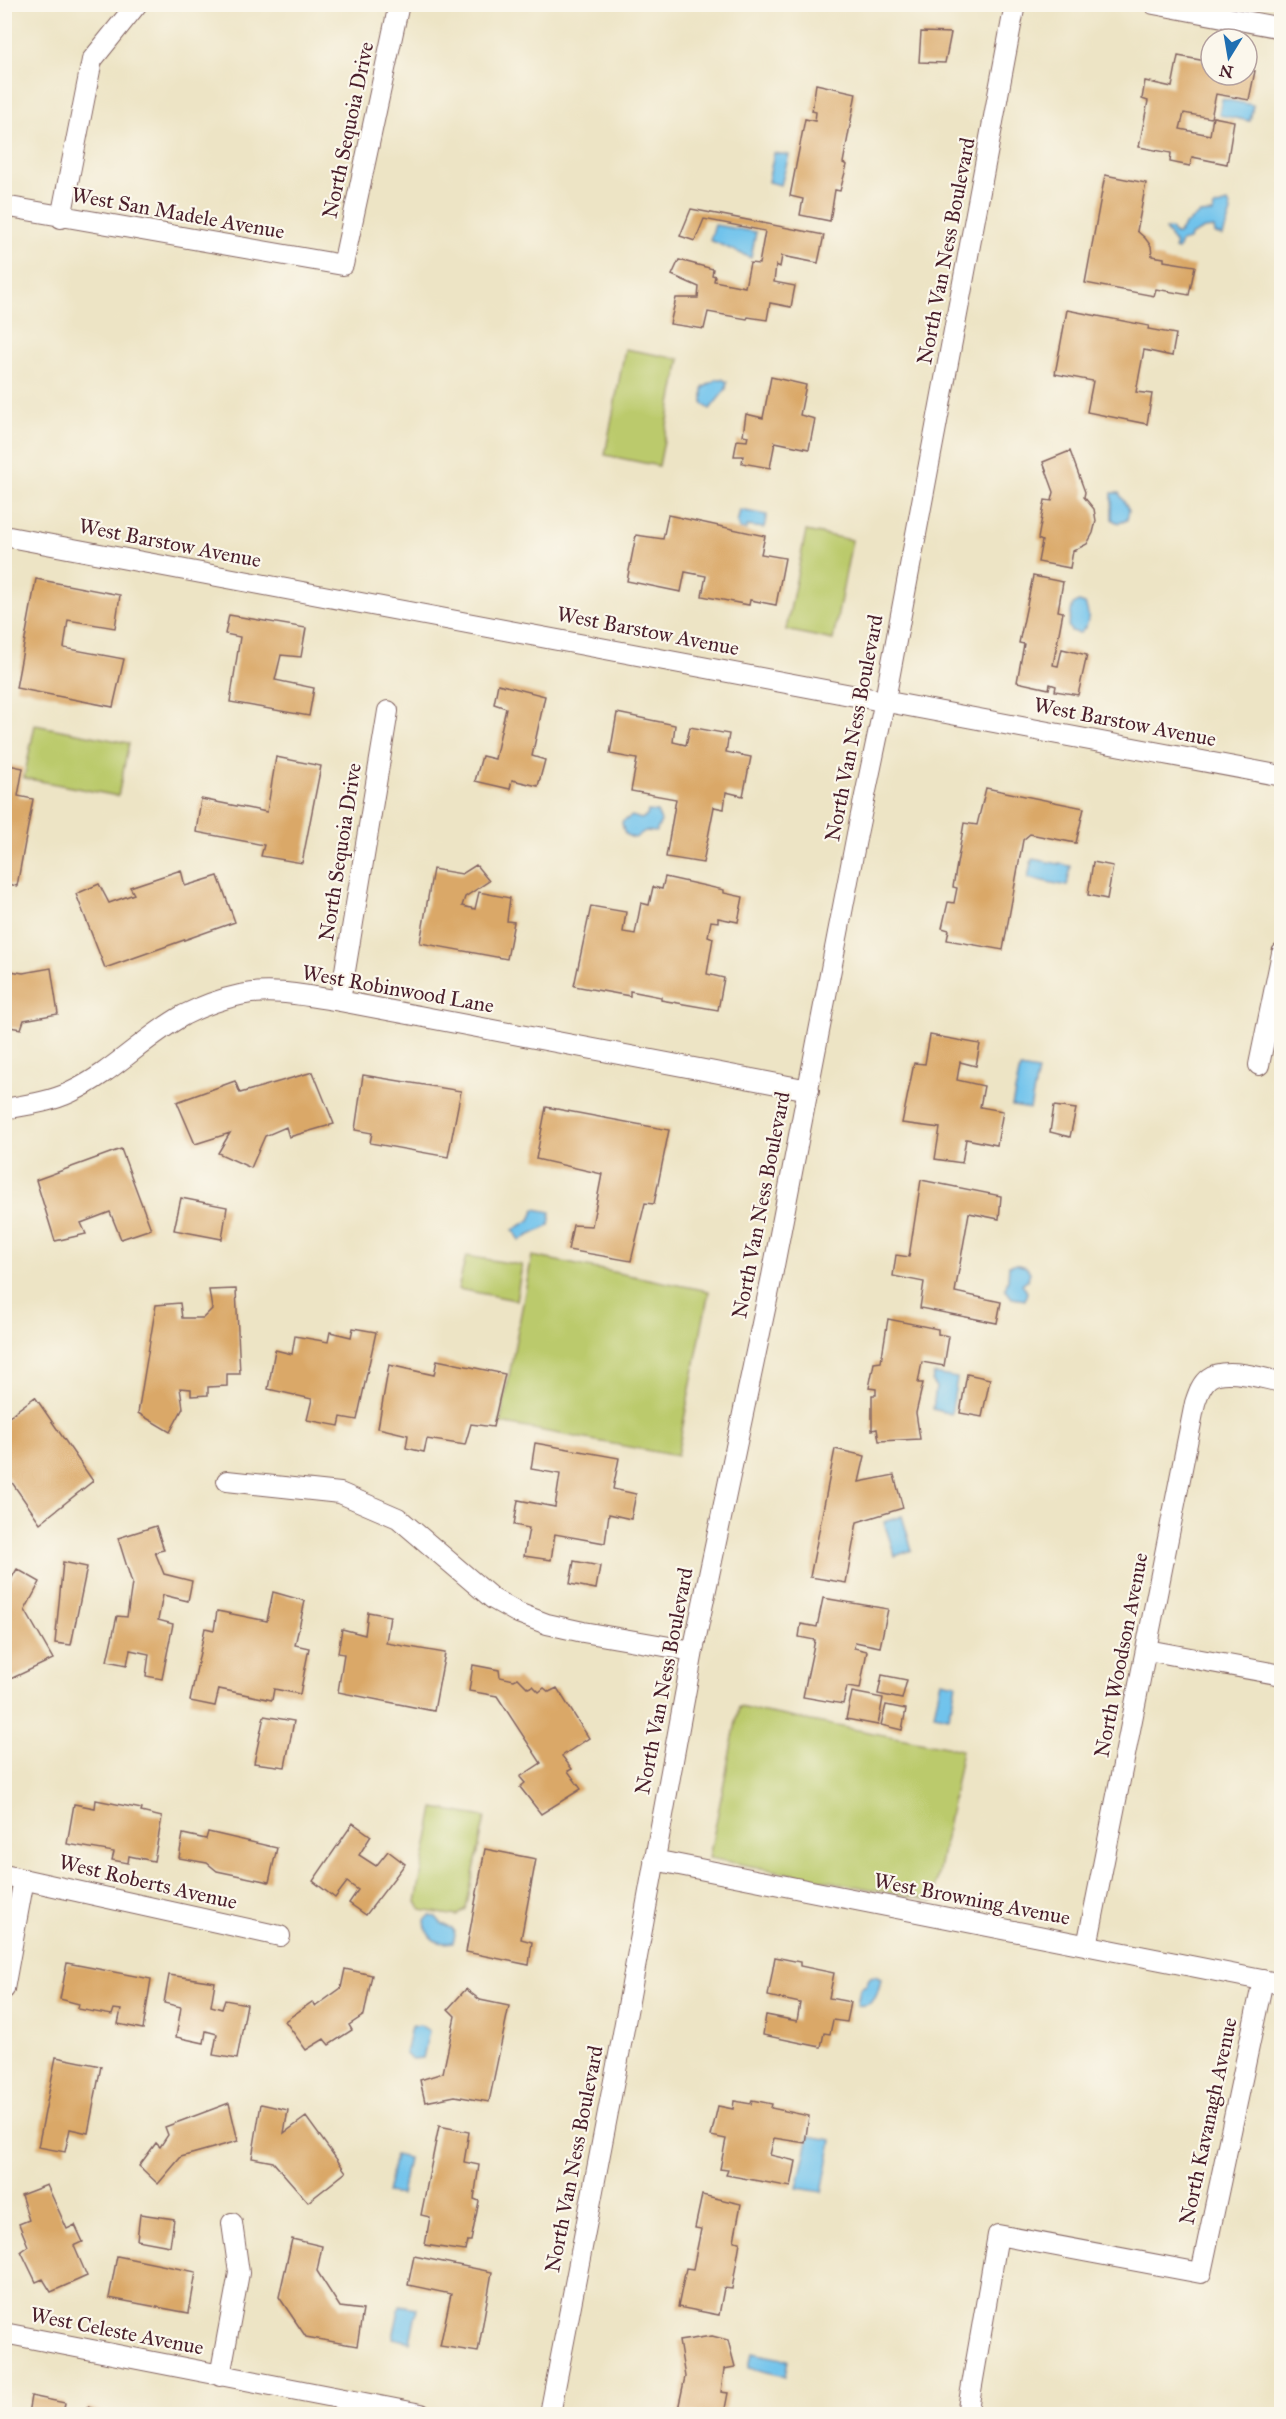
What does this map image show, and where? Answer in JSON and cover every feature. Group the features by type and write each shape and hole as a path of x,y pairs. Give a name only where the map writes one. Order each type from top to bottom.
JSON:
{"street":[{"path":"61,218 92,60 137,4"},
{"name":"North Sequoia Drive","path":"343,265 399,4"},
{"name":"North Van Ness Boulevard","path":"550,2415 693,1651 808,1090 856,834 885,700 989,154 1015,4"},
{"path":"1154,4 1281,28"},
{"name":"West San Madele Avenue","path":"4,207 343,265"},
{"name":"West Barstow Avenue","path":"4,536 1281,776"},
{"name":"North Sequoia Drive","path":"340,1001 388,711"},
{"path":"1259,1065 1281,953"},
{"name":"West Robinwood Lane","path":"4,1109 36,1104 71,1092 183,1016 210,1004 242,995 273,992 340,1001 808,1090"},
{"name":"North Woodson Avenue","path":"1087,1946 1195,1403 1200,1389 1210,1377 1224,1373 1281,1382"},
{"path":"228,1480 340,1493 398,1518 493,1599 518,1613 547,1624 583,1632 693,1651"},
{"path":"1147,1650 1281,1675"},
{"name":"West Browning Avenue","path":"654,1860 1272,1982"},
{"path":"4,1989 14,1877"},
{"name":"West Roberts Avenue","path":"14,1877 280,1936"},
{"name":"North Kavanagh Avenue","path":"966,2415 998,2235 1201,2272 1272,1982"},
{"name":"West Celeste Avenue","path":"220,2376 238,2273 232,2223"},
{"name":"West Celeste Avenue","path":"4,2333 421,2415"}],"green space":[{"path":"625,349 680,359 659,466 605,455"},
{"path":"806,531 852,540 833,640 786,630"},
{"path":"35,725 129,743 118,796 24,778"},
{"path":"466,1256 522,1265 516,1300 458,1289"},
{"path":"532,1256 709,1291 677,1456 500,1423"},
{"path":"739,1707 962,1750 933,1901 709,1858"},
{"path":"434,1808 485,1817 466,1909 457,1916 421,1910 416,1902"}],"water":[{"path":"1222,99 1253,105 1250,121 1219,115"},
{"path":"774,153 789,155 781,185 768,182"},
{"path":"1227,203 1231,212 1223,236 1215,234 1214,228 1204,229 1190,236 1189,240 1181,242 1178,250 1174,249 1176,244 1165,230 1171,229 1178,234 1199,214 1213,213 1214,207"},
{"path":"715,225 756,232 751,258 710,240"},
{"path":"717,379 727,382 726,389 710,409 703,404 703,388"},
{"path":"1112,493 1119,493 1129,510 1127,520 1123,522 1116,522 1112,519"},
{"path":"740,510 767,515 764,528 747,526 746,530 739,529 737,524"},
{"path":"1079,602 1085,604 1088,612 1086,626 1080,633 1071,631 1068,625 1073,604"},
{"path":"648,811 657,812 661,821 656,832 645,831 635,838 627,835 622,822 632,816 641,819 647,816"},
{"path":"1032,859 1071,866 1067,886 1028,878"},
{"path":"1020,1068 1038,1071 1030,1109 1012,1106"},
{"path":"535,1209 551,1212 549,1226 520,1240 513,1230 530,1220"},
{"path":"1016,1264 1026,1267 1030,1272 1028,1279 1022,1284 1027,1292 1025,1300 1012,1298 1005,1289 1009,1265"},
{"path":"934,1374 957,1378 951,1414 933,1409 936,1387 932,1382"},
{"path":"902,1516 912,1550 895,1556 884,1522"},
{"path":"941,1681 956,1684 949,1717 934,1714"},
{"path":"430,1916 436,1917 441,1923 453,1929 455,1935 453,1942 436,1941 430,1936 425,1920"},
{"path":"875,1976 881,1979 875,1998 868,2004 857,2005 860,1988 866,1985 870,1977"},
{"path":"420,2025 429,2031 423,2058 412,2059 405,2054 411,2027"},
{"path":"809,2136 832,2140 822,2192 797,2188"},
{"path":"395,2155 408,2158 401,2195 387,2193"},
{"path":"400,2305 417,2308 410,2342 393,2338"},
{"path":"752,2353 788,2360 785,2376 749,2368"}],"building":[{"path":"921,32 951,33 945,63 919,62"},
{"path":"1178,56 1199,60 1199,87 1252,87 1249,100 1216,94 1211,118 1184,113 1180,129 1210,135 1213,117 1234,121 1227,164 1192,157 1190,166 1170,162 1171,153 1139,147 1148,101 1142,99 1145,81 1172,87"},
{"path":"816,84 856,93 843,163 847,165 840,191 835,190 830,221 800,215 803,199 790,196 805,119 815,121 816,112 812,111"},
{"path":"1105,175 1146,183 1137,231 1151,246 1152,256 1164,258 1164,261 1195,266 1189,295 1156,289 1154,296 1085,283"},
{"path":"691,209 824,235 818,263 782,256 780,267 776,265 774,282 795,286 791,307 770,303 767,320 708,312 704,329 670,324 676,298 698,298 699,287 672,275 679,260 713,269 714,281 745,287 750,263 759,264 765,231 704,219 695,241 680,236"},
{"path":"1067,310 1149,326 1148,329 1176,334 1172,356 1144,350 1136,392 1152,394 1147,424 1087,412 1093,381 1055,374"},
{"path":"771,377 806,385 800,415 815,419 809,449 775,442 770,468 742,463 743,456 734,456 737,440 747,441 748,436 743,435 746,414 763,418"},
{"path":"1070,451 1085,492 1084,497 1094,509 1096,521 1087,544 1073,551 1070,568 1038,562 1042,541 1038,539 1045,500 1052,501 1054,492 1043,462"},
{"path":"668,515 765,536 761,554 785,558 776,605 750,600 749,605 702,596 706,576 685,572 681,592 627,581 636,535 663,539"},
{"path":"1033,576 1063,582 1058,611 1063,612 1053,665 1058,666 1062,649 1087,655 1078,695 1055,691 1056,686 1050,684 1049,689 1017,682 1024,644 1019,643"},
{"path":"36,579 120,595 115,628 68,620 64,648 124,659 113,707 16,688"},
{"path":"229,615 306,628 301,657 281,655 275,680 314,688 309,716 230,702 240,637 225,634"},
{"path":"498,684 545,696 532,756 545,760 538,786 512,780 510,789 475,781 482,756 495,759 506,708 494,704"},
{"path":"617,713 675,725 673,742 686,745 690,727 729,734 726,752 751,757 743,796 726,792 724,809 714,807 703,863 666,857 676,799 631,791 637,759 610,754"},
{"path":"276,757 321,766 302,863 261,856 264,845 196,832 201,799 267,812"},
{"path":"4,764 23,768 18,796 33,799 17,886 4,883"},
{"path":"986,788 1084,808 1076,843 1030,834 1023,840 1003,950 947,940 949,930 942,928 948,902 954,903 957,888 953,887 964,823 977,825"},
{"path":"1093,862 1113,866 1107,899 1088,895"},
{"path":"476,865 489,881 465,897 462,906 475,909 479,892 510,898 507,921 514,922 507,959 420,943 433,869 462,874"},
{"path":"181,870 185,886 218,876 235,922 105,968 76,894 99,884 109,903 134,894 130,887"},
{"path":"665,877 724,890 724,893 743,897 738,922 718,918 718,922 711,921 708,936 713,938 707,974 724,978 718,1010 661,1000 661,997 630,991 630,996 574,986 591,906 626,912 623,932 635,934 641,903 649,905 653,887 662,889"},
{"path":"51,968 58,1014 24,1020 21,1029 4,1026 4,970 23,973"},
{"path":"930,1035 980,1044 976,1066 960,1062 957,1080 984,1086 980,1107 1003,1111 997,1145 966,1139 962,1163 935,1159 940,1128 902,1123 914,1063 925,1064"},
{"path":"313,1072 334,1124 289,1137 286,1127 265,1136 251,1168 218,1153 230,1133 195,1144 177,1102 235,1081 240,1093"},
{"path":"363,1075 461,1091 448,1157 370,1143 372,1133 355,1130"},
{"path":"1054,1106 1076,1109 1070,1137 1050,1132"},
{"path":"546,1107 669,1130 654,1204 645,1203 631,1261 568,1250 573,1225 592,1226 602,1174 536,1159"},
{"path":"121,1149 151,1229 121,1239 110,1212 81,1223 86,1234 55,1241 36,1180"},
{"path":"921,1180 1001,1196 999,1219 969,1213 955,1292 1001,1302 997,1323 920,1308 924,1282 893,1276 896,1255 909,1257"},
{"path":"181,1198 227,1207 222,1239 174,1230"},
{"path":"236,1289 240,1374 227,1374 227,1386 208,1387 208,1395 191,1396 191,1389 180,1388 183,1408 170,1432 138,1413 156,1305 180,1303 182,1318 203,1318 212,1309 209,1290"},
{"path":"888,1319 938,1329 938,1334 949,1336 944,1366 922,1362 918,1383 923,1383 916,1413 920,1439 879,1441 877,1429 872,1430 872,1395 876,1395 876,1389 869,1388 874,1363 881,1362"},
{"path":"353,1328 376,1332 357,1420 341,1417 339,1426 307,1420 312,1399 268,1389 275,1350 292,1354 295,1336 328,1342 330,1332 351,1337"},
{"path":"437,1360 505,1374 493,1427 471,1424 465,1445 427,1439 424,1452 406,1448 408,1435 378,1428 389,1365 434,1375"},
{"path":"967,1374 990,1379 982,1417 960,1413"},
{"path":"35,1397 93,1481 40,1523 4,1471 4,1420"},
{"path":"535,1443 619,1458 613,1489 636,1494 631,1519 609,1514 605,1543 555,1534 551,1560 524,1556 529,1528 514,1525 518,1500 555,1507 560,1474 531,1469"},
{"path":"835,1449 865,1456 859,1482 894,1475 903,1508 857,1522 846,1583 810,1577"},
{"path":"156,1526 164,1550 155,1552 164,1574 192,1581 188,1601 163,1595 158,1620 173,1624 162,1679 146,1676 149,1654 130,1650 127,1665 107,1661 117,1616 127,1617 132,1583 118,1538"},
{"path":"574,1561 600,1566 596,1589 570,1584"},
{"path":"63,1562 87,1567 71,1645 55,1643"},
{"path":"17,1569 40,1582 25,1610 53,1659 4,1682 4,1591"},
{"path":"273,1592 305,1601 295,1645 309,1648 300,1694 274,1689 272,1700 219,1689 215,1706 190,1701 205,1628 214,1630 217,1611 267,1621"},
{"path":"823,1598 888,1609 880,1647 855,1642 854,1648 867,1651 860,1689 847,1687 843,1704 803,1697 815,1640 799,1637 801,1624 817,1627"},
{"path":"368,1612 390,1616 386,1643 445,1653 434,1711 338,1692 344,1654 338,1653 342,1629 365,1635"},
{"path":"473,1665 499,1670 500,1677 514,1680 518,1678 528,1688 533,1686 539,1692 544,1688 549,1692 557,1688 589,1738 562,1756 572,1769 568,1771 581,1789 541,1814 520,1787 525,1783 520,1777 541,1763 497,1696 469,1691"},
{"path":"882,1675 907,1680 902,1699 878,1694"},
{"path":"852,1692 883,1698 878,1725 846,1719"},
{"path":"886,1705 906,1709 902,1730 881,1725"},
{"path":"264,1716 294,1721 285,1767 254,1763"},
{"path":"96,1800 142,1809 141,1812 162,1817 154,1861 129,1856 128,1863 112,1860 114,1852 67,1844 74,1804 95,1808"},
{"path":"353,1823 371,1836 359,1855 376,1866 388,1851 405,1864 366,1915 349,1903 358,1890 347,1882 335,1898 313,1881"},
{"path":"208,1832 277,1848 269,1882 217,1871 207,1863 179,1858 183,1834 206,1839"},
{"path":"485,1849 536,1859 521,1939 532,1942 529,1965 466,1952"},
{"path":"775,1957 800,1962 800,1966 834,1973 829,1998 851,2002 847,2022 833,2020 830,2034 824,2033 821,2047 763,2035 766,2015 797,2021 800,2003 768,1996"},
{"path":"67,1963 151,1979 143,2029 118,2024 121,2010 114,2009 112,2015 78,2009 79,2004 60,1999"},
{"path":"345,1969 372,1975 364,2015 349,2025 352,2030 329,2045 324,2039 306,2050 285,2021 312,2002 316,2006 341,1988"},
{"path":"169,1975 215,1982 211,2006 222,2009 225,2000 247,2004 237,2059 213,2055 217,2034 206,2031 204,2043 176,2037 181,2007 164,2003"},
{"path":"466,1989 480,2000 509,2006 489,2102 455,2096 425,2102 420,2080 443,2073 455,2016 448,2009"},
{"path":"56,2057 101,2066 88,2133 70,2129 65,2152 38,2147"},
{"path":"752,2100 772,2104 771,2108 809,2116 805,2143 774,2138 770,2155 796,2161 791,2187 726,2175 728,2170 720,2169 726,2139 711,2136 718,2106 733,2109 734,2101 751,2104"},
{"path":"229,2103 238,2141 181,2157 158,2184 139,2166 156,2143 160,2147 168,2135 165,2127"},
{"path":"261,2104 288,2110 284,2133 306,2117 346,2172 308,2202 273,2162 252,2158"},
{"path":"439,2126 469,2132 464,2162 479,2165 474,2199 479,2201 471,2241 467,2241 465,2251 425,2245 430,2217 421,2215"},
{"path":"47,2185 67,2229 75,2225 83,2242 74,2246 87,2276 51,2292 43,2279 36,2282 21,2251 28,2246 19,2224 29,2220 21,2195"},
{"path":"702,2195 741,2204 734,2241 740,2242 732,2289 724,2288 719,2315 678,2307 686,2268 693,2269 701,2229 695,2228"},
{"path":"140,2214 174,2219 170,2246 137,2240"},
{"path":"292,2239 322,2246 317,2271 340,2307 363,2310 357,2346 306,2337 279,2297"},
{"path":"117,2256 196,2272 189,2313 109,2298"},
{"path":"414,2256 492,2272 478,2352 440,2346 451,2294 408,2285"},
{"path":"712,2336 728,2340 735,2367 724,2369 721,2392 728,2393 724,2414 677,2414 685,2377 679,2341"},
{"path":"31,2396 65,2403 63,2414 28,2414"},
{"path":"88,2407 107,2414 86,2414"}]}
